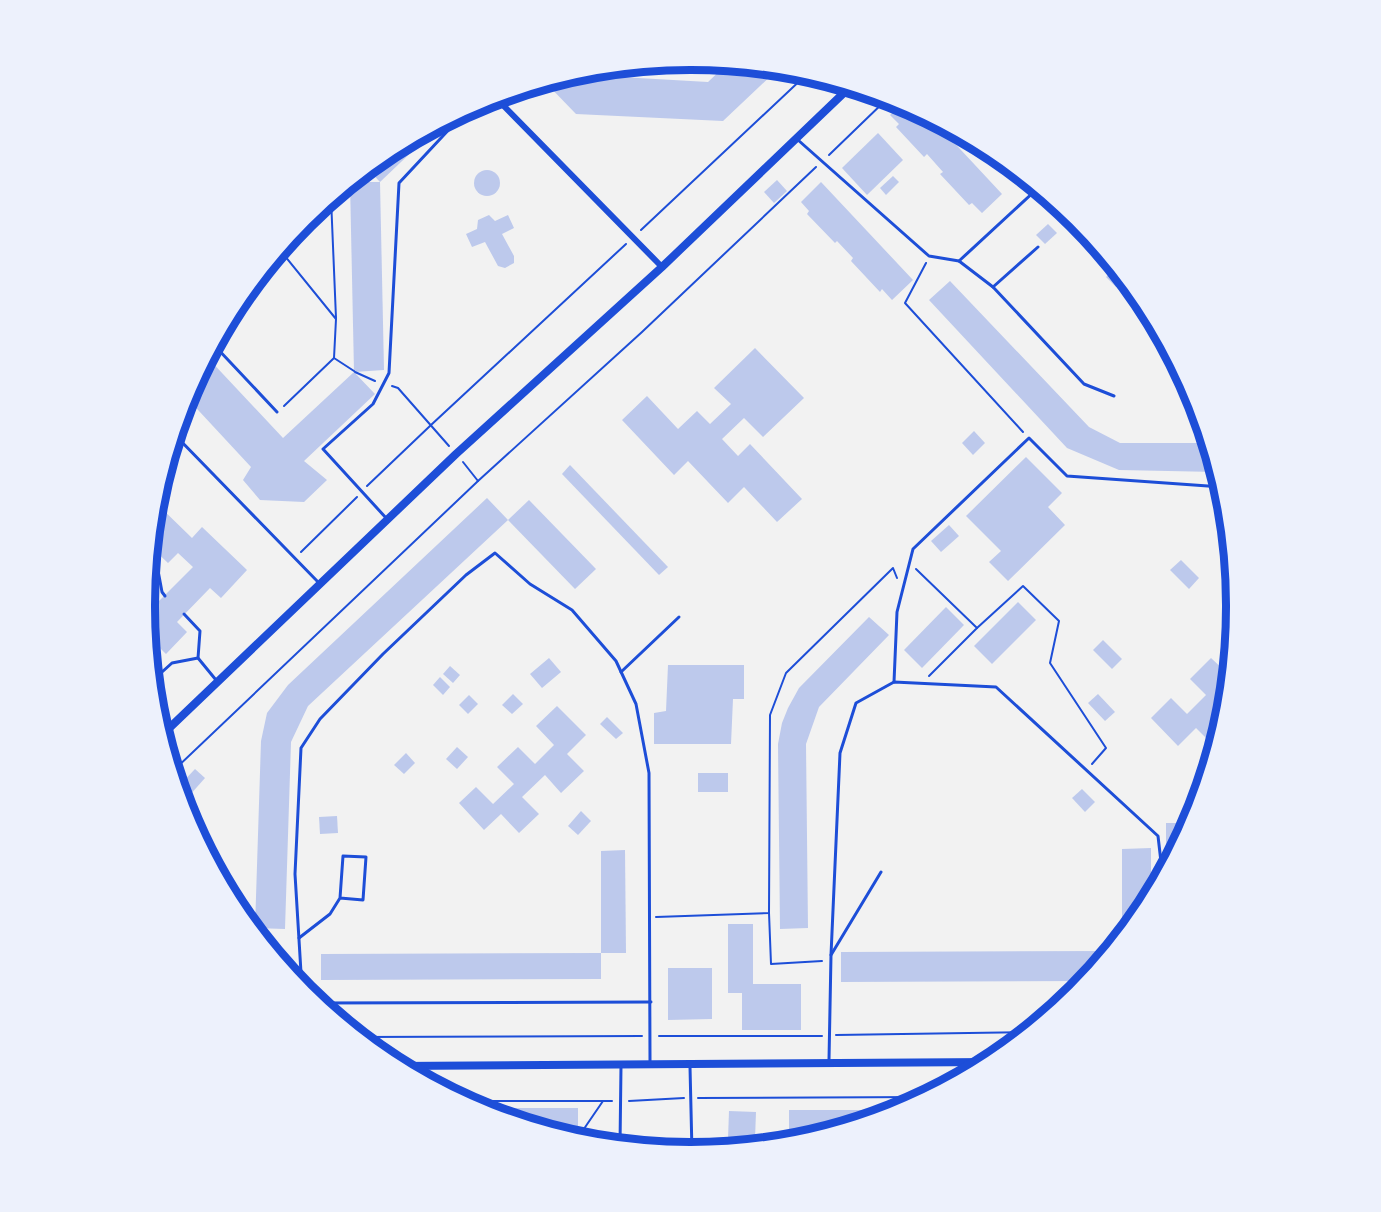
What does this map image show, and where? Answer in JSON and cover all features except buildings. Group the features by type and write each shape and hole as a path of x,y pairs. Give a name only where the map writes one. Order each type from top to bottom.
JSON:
{"main road":[{"path":"169,728 456,454 662,267 843,93"},
{"path":"416,1066 971,1062"}],"street":[{"path":"503,105 662,267"}],"lane":[{"path":"388,520 323,449 373,404 389,373 399,183 451,128"},
{"path":"796,139 929,256 959,261 993,287 1084,384 1114,396"},
{"path":"959,261 1032,194"},
{"path":"993,287 1038,246"},
{"path":"220,351 278,412"},
{"path":"894,682 897,612 913,549 1029,438 1067,476 1212,486"},
{"path":"181,442 320,584"},
{"path":"301,973 295,874 301,748 320,719 383,654 466,575 495,553 530,584 572,610 616,661 636,704 649,773 650,1064"},
{"path":"157,565 162,592 165,596"},
{"path":"184,614 200,631 198,658 218,682"},
{"path":"621,672 679,617"},
{"path":"160,674 172,663 198,658"},
{"path":"829,1062 831,954 840,753 856,703 894,682 996,687 1158,836 1161,861"},
{"path":"298,938 330,914 340,898 344,856 366,857 363,900 340,898"},
{"path":"831,954 881,872"},
{"path":"331,1003 651,1002"},
{"path":"690,1063 692,1142"},
{"path":"620,1137 621,1064"}],"path":[{"path":"295,558 431,425 799,82"},
{"path":"179,765 478,481 642,332 880,105"},
{"path":"278,412 334,358 336,319 331,208"},
{"path":"285,256 336,319"},
{"path":"929,256 905,303 1029,438"},
{"path":"334,358 370,380 398,388 478,481"},
{"path":"910,563 977,628"},
{"path":"831,960 771,964 770,715 786,673 893,568 902,591"},
{"path":"921,683 1023,586 1059,621 1050,663 1106,748 1087,769"},
{"path":"650,918 769,914"},
{"path":"373,1037 829,1036 1014,1032"},
{"path":"583,1130 603,1101"}]}
